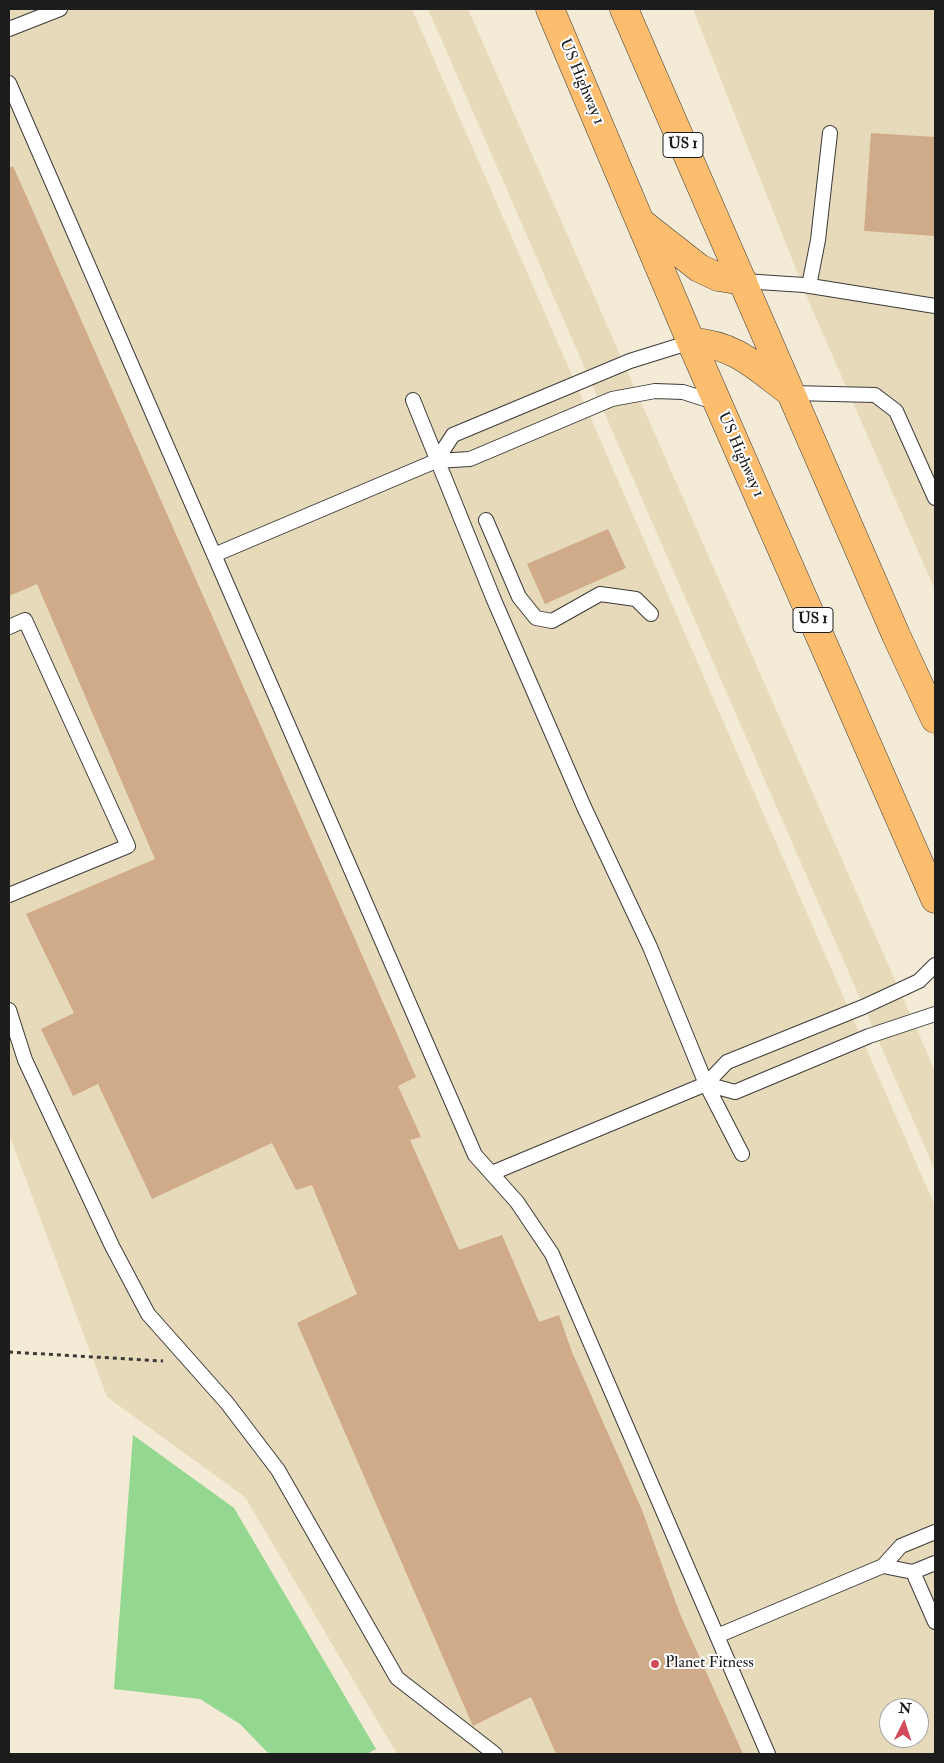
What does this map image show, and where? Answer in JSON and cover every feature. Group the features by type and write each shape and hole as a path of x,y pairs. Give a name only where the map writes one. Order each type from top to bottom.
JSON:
{"main road":[{"name":"US Highway 1","path":"550,9 717,403 935,899"},
{"name":"US 1","path":"624,9 896,635 935,719"},
{"path":"641,223 699,268 718,276 743,281"},
{"path":"691,342 712,343 737,353 792,393"}],"lane":[{"path":"9,29 60,9"},
{"path":"10,88 475,1155 517,1202 552,1254 768,1754"},
{"path":"809,286 818,240 830,133"},
{"path":"743,281 809,286 935,306"},
{"path":"436,461 453,435 630,362 691,342"},
{"path":"214,556 436,461 470,459 612,399 655,391 683,392 717,403"},
{"path":"792,393 875,395 896,411 935,498"},
{"path":"413,400 436,461 584,807 650,947 706,1084 742,1154"},
{"path":"486,520 519,597 536,618 552,621 600,594 636,600 651,614"},
{"path":"9,627 25,620 128,846 9,895"},
{"path":"492,1173 706,1084 727,1062 863,1007 919,982 935,965"},
{"path":"9,1010 25,1060 112,1246 148,1314 227,1403 278,1470 397,1678 495,1754"},
{"path":"706,1084 735,1092 869,1036 935,1014"},
{"path":"717,1636 883,1566 901,1546 935,1532"},
{"path":"883,1566 913,1572 935,1563"},
{"path":"913,1572 935,1622"}],"path":[{"path":"9,1352 160,1361 186,1358"}],"shaded area":[{"path":"9,9 412,9 935,1206 935,1754 397,1754 245,1497 107,1397 9,1134"},
{"path":"428,9 468,9 935,1071 935,1170"},
{"path":"693,9 935,9 935,590 809,302"}],"green space":[{"path":"133,1435 234,1508 376,1749 367,1754 269,1754 240,1724 200,1699 114,1689"}],"building":[{"path":"871,133 935,137 935,236 864,231"},
{"path":"13,166 416,1077 398,1086 421,1137 410,1140 459,1250 502,1235 539,1322 559,1315 572,1352 642,1510 680,1614 743,1754 556,1754 531,1697 473,1726 297,1323 357,1294 312,1185 296,1190 272,1143 152,1199 98,1084 73,1096 41,1029 74,1013 26,914 155,859 37,584 9,596 9,168"},
{"path":"608,529 626,568 545,604 527,564"}],"place":[{"name":"Planet Fitness","path":"655,1664"}]}
